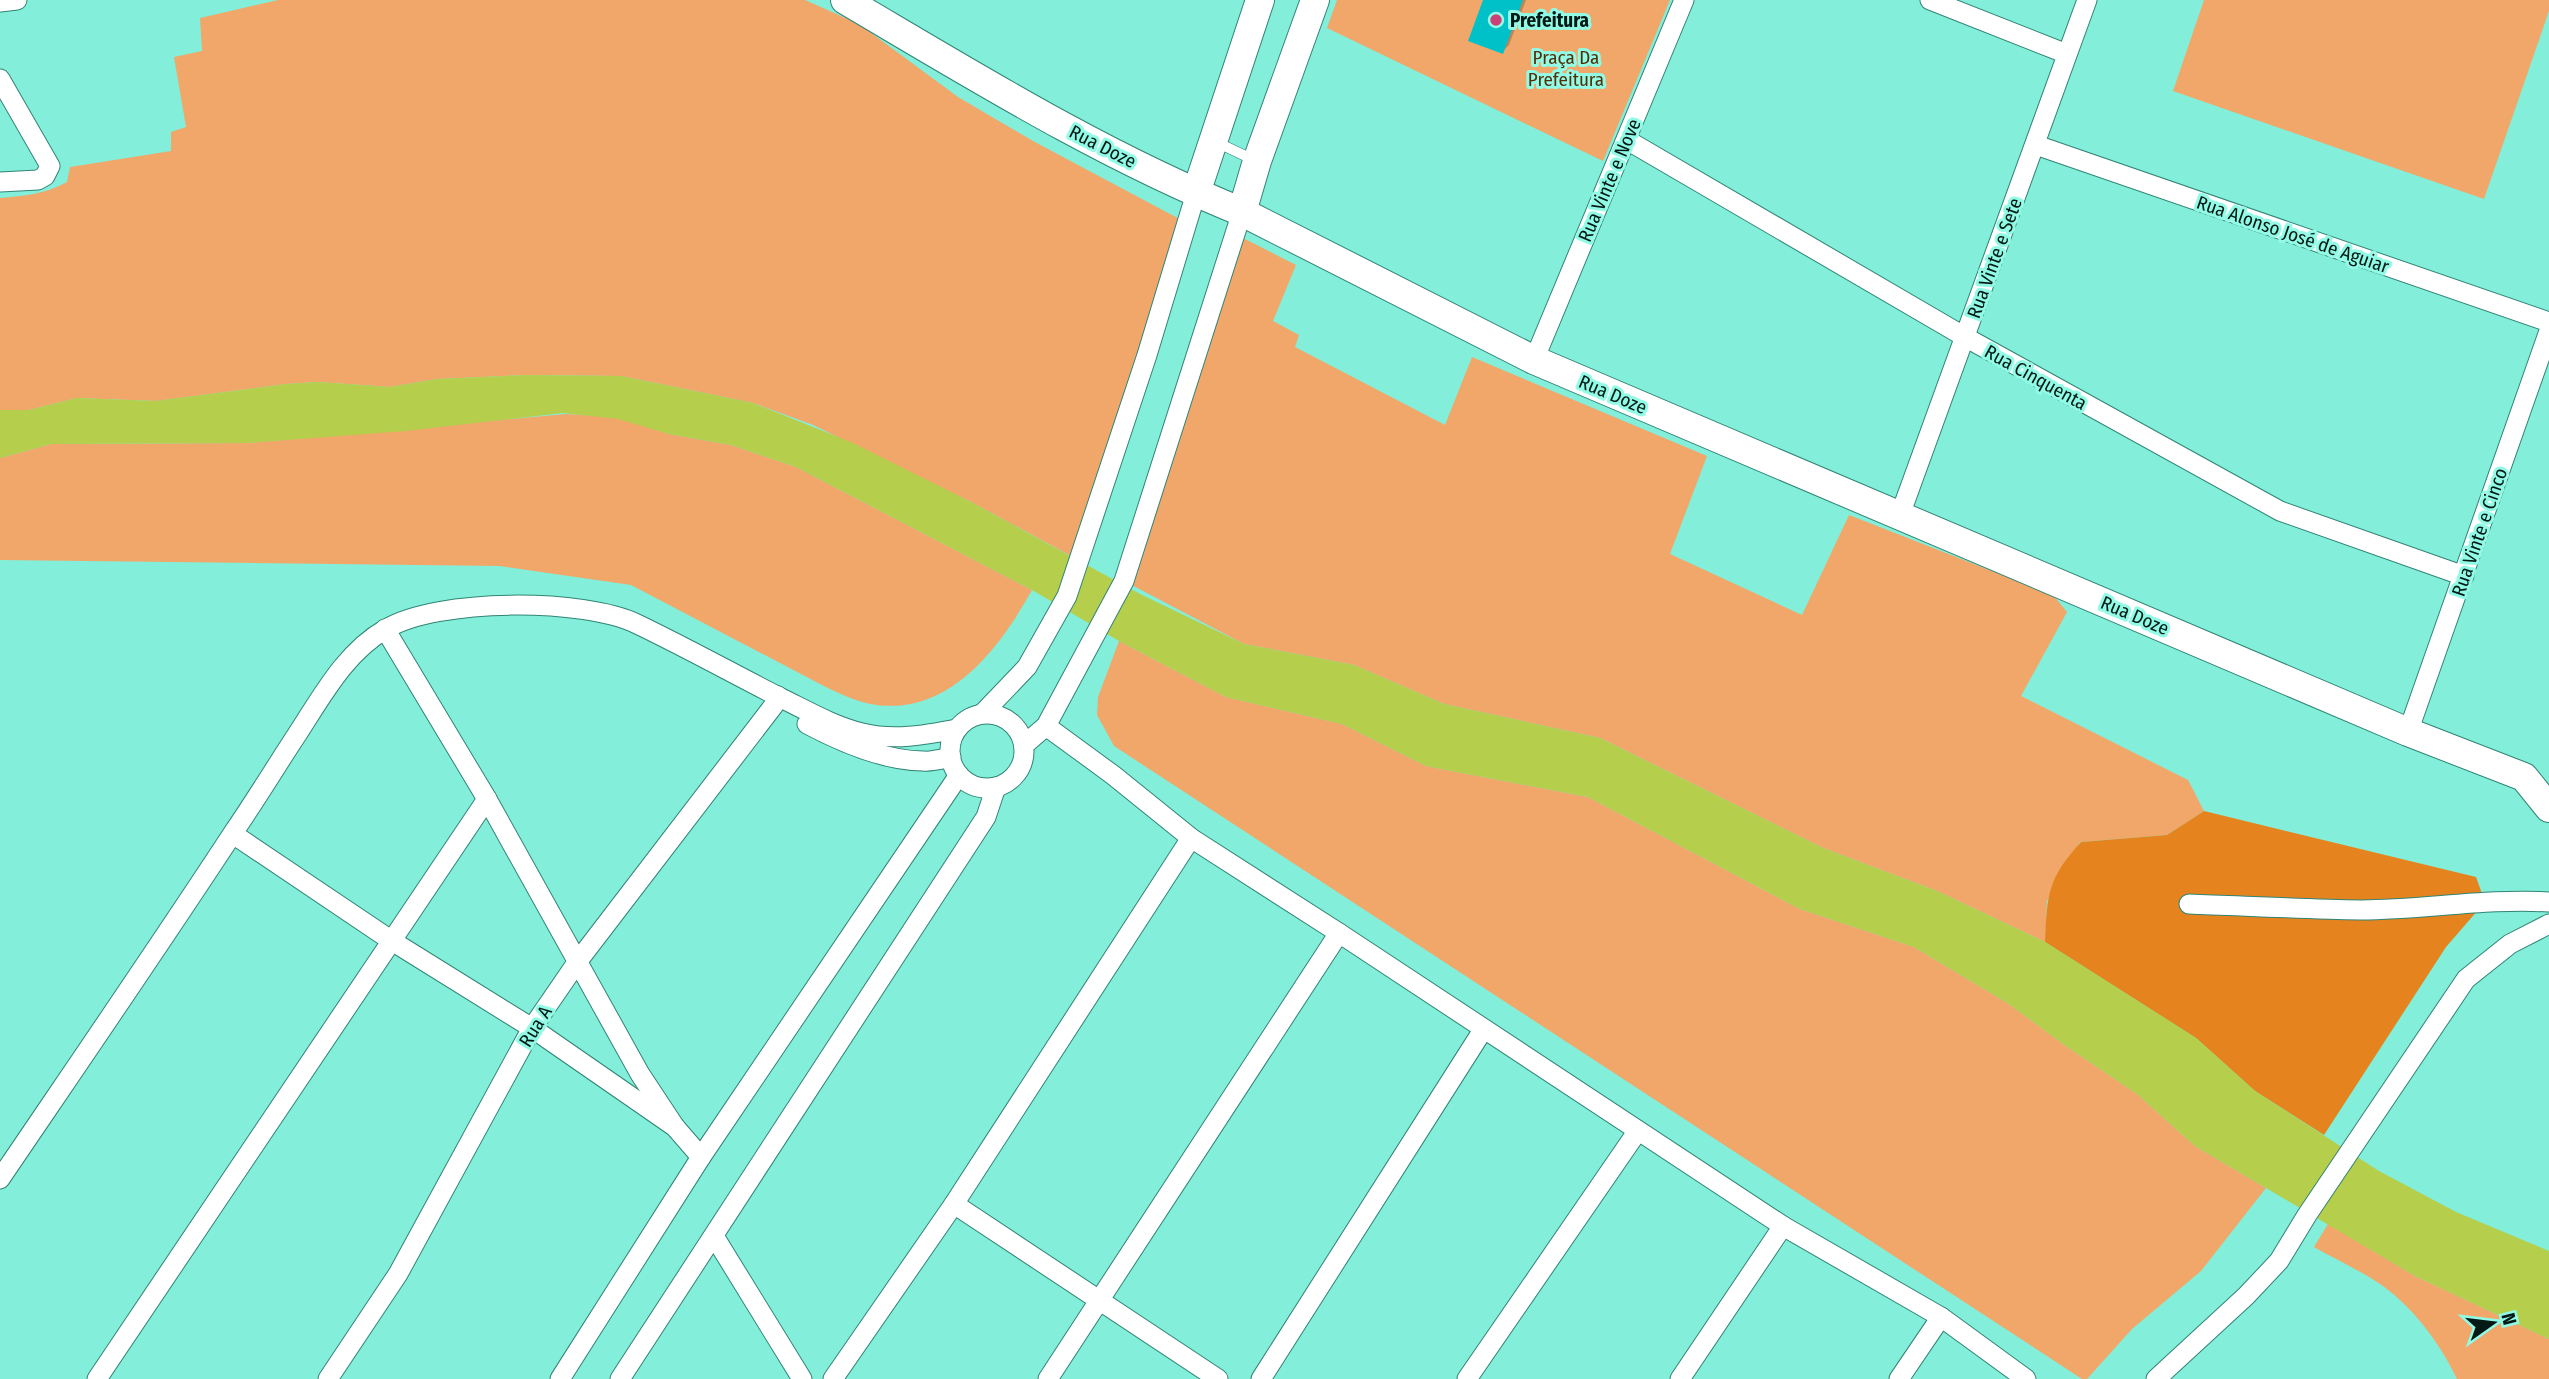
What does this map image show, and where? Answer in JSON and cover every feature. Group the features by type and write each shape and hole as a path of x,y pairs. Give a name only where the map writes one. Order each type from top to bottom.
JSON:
{"street":[{"path":"0,2 17,0"},
{"name":"Rua Doze","path":"845,0 1041,115 1196,193 1242,212 1534,360 2408,733 2537,780"},
{"path":"983,713 1027,667 1067,596 1261,0"},
{"path":"1024,745 1046,726 1124,581 1257,161 1315,0"},
{"name":"Rua Vinte e Nove","path":"1534,360 1684,0"},
{"path":"1930,0 2067,54"},
{"name":"Rua Vinte e Sete","path":"1900,515 2087,0"},
{"path":"0,79 50,166 45,176 38,180 0,182"},
{"name":"Rua Cinquenta","path":"1627,140 1965,337 2280,511 2465,576"},
{"name":"Rua Alonso José de Aguiar","path":"2036,145 2549,322"},
{"name":"Rua Vinte e Cinco","path":"2408,733 2549,331"},
{"path":"0,1179 233,834 329,685 356,652 385,629 412,618 478,606 555,606 621,616 700,654 747,681 831,737 912,761 955,766 976,786 996,788 1014,778 1021,768 1024,745 1015,724 995,713 983,713 972,716 957,729 952,737 955,766 560,1379"},
{"path":"385,629 487,799 640,1074 675,1127 701,1157"},
{"path":"776,701 863,734 908,738 957,729"},
{"name":"Rua A","path":"328,1379 398,1274 532,1028 578,961 776,701"},
{"path":"1046,726 1113,775 1191,838 1783,1226 1941,1317 2026,1379"},
{"path":"2537,780 2549,808"},
{"path":"621,1379 986,817 996,788"},
{"path":"97,1379 487,799"},
{"path":"233,834 392,941 532,1028 675,1127"},
{"path":"833,1379 954,1204 1191,838"},
{"path":"2189,904 2361,910 2475,902 2549,902"},
{"path":"2156,1379 2246,1296 2279,1261 2466,979 2510,944 2549,924"},
{"path":"1048,1379 1339,933"},
{"path":"1261,1379 1483,1030"},
{"path":"1467,1379 1637,1132"},
{"path":"954,1204 1218,1379"},
{"path":"1680,1379 1783,1226"},
{"path":"714,1236 802,1379"},
{"path":"1899,1379 1941,1317"}],"lane":[{"path":"1214,141 1257,161"}],"green space":[{"path":"278,0 805,0 859,24 958,97 1033,141 1187,223 1071,556 971,502 813,425 753,403 621,376 525,375 437,379 390,387 318,382 156,401 77,398 29,410 0,410 0,198 35,194 59,186 67,182 70,167 171,151 171,132 186,127 174,57 202,51 200,18"},
{"name":"Praça Da Prefeitura","path":"1337,0 1670,0 1603,161 1327,28"},
{"path":"2204,0 2549,0 2549,11 2484,199 2173,91"},
{"path":"1235,234 1296,265 1273,321 1299,335 1295,347 1445,425 1472,357 1707,456 1670,554 1802,615 1849,515 2053,595 2067,612 2021,696 2188,780 2204,811 2167,835 2080,842 2047,901 2045,942 1937,891 1823,848 1600,738 1444,704 1354,665 1244,644 1124,581"},
{"path":"566,414 617,417 669,434 731,445 796,467 1032,590 1004,635 968,674 947,690 924,700 898,706 870,704 838,693 631,585 499,566 0,560 0,458 51,444 248,443"},
{"path":"1119,641 1226,697 1342,724 1426,766 1588,797 1800,909 1914,947 2009,1004 2137,1094 2195,1146 2266,1188 2201,1271 2132,1329 2087,1379 2082,1379 1114,746 1097,715 1098,697"},
{"path":"2328,1224 2415,1276 2549,1339 2549,1379 2457,1379 2433,1338 2401,1301 2369,1277 2314,1247"}],"shaded area":[{"path":"525,375 621,376 753,403 853,443 971,502 1140,594 1244,644 1354,665 1444,704 1600,738 1823,848 1937,891 2045,942 2196,1038 2255,1091 2379,1171 2456,1212 2549,1251 2549,1339 2415,1276 2195,1146 2137,1094 2009,1004 1914,947 1800,909 1588,797 1426,766 1342,724 1226,697 1119,641 1032,590 796,467 731,445 669,434 618,419 563,413 406,431 248,443 51,444 0,458 0,410 29,410 77,398 156,401 286,384 318,382 390,387 437,379"},
{"path":"2204,811 2476,877 2485,902 2446,947 2324,1135 2255,1091 2196,1038 2045,942 2051,888 2062,866 2081,842 2167,835"}],"building":[{"name":"Prefeitura","path":"1483,0 1523,0 1503,54 1468,41"}],"place":[{"name":"Prefeitura","path":"1496,20"}]}
